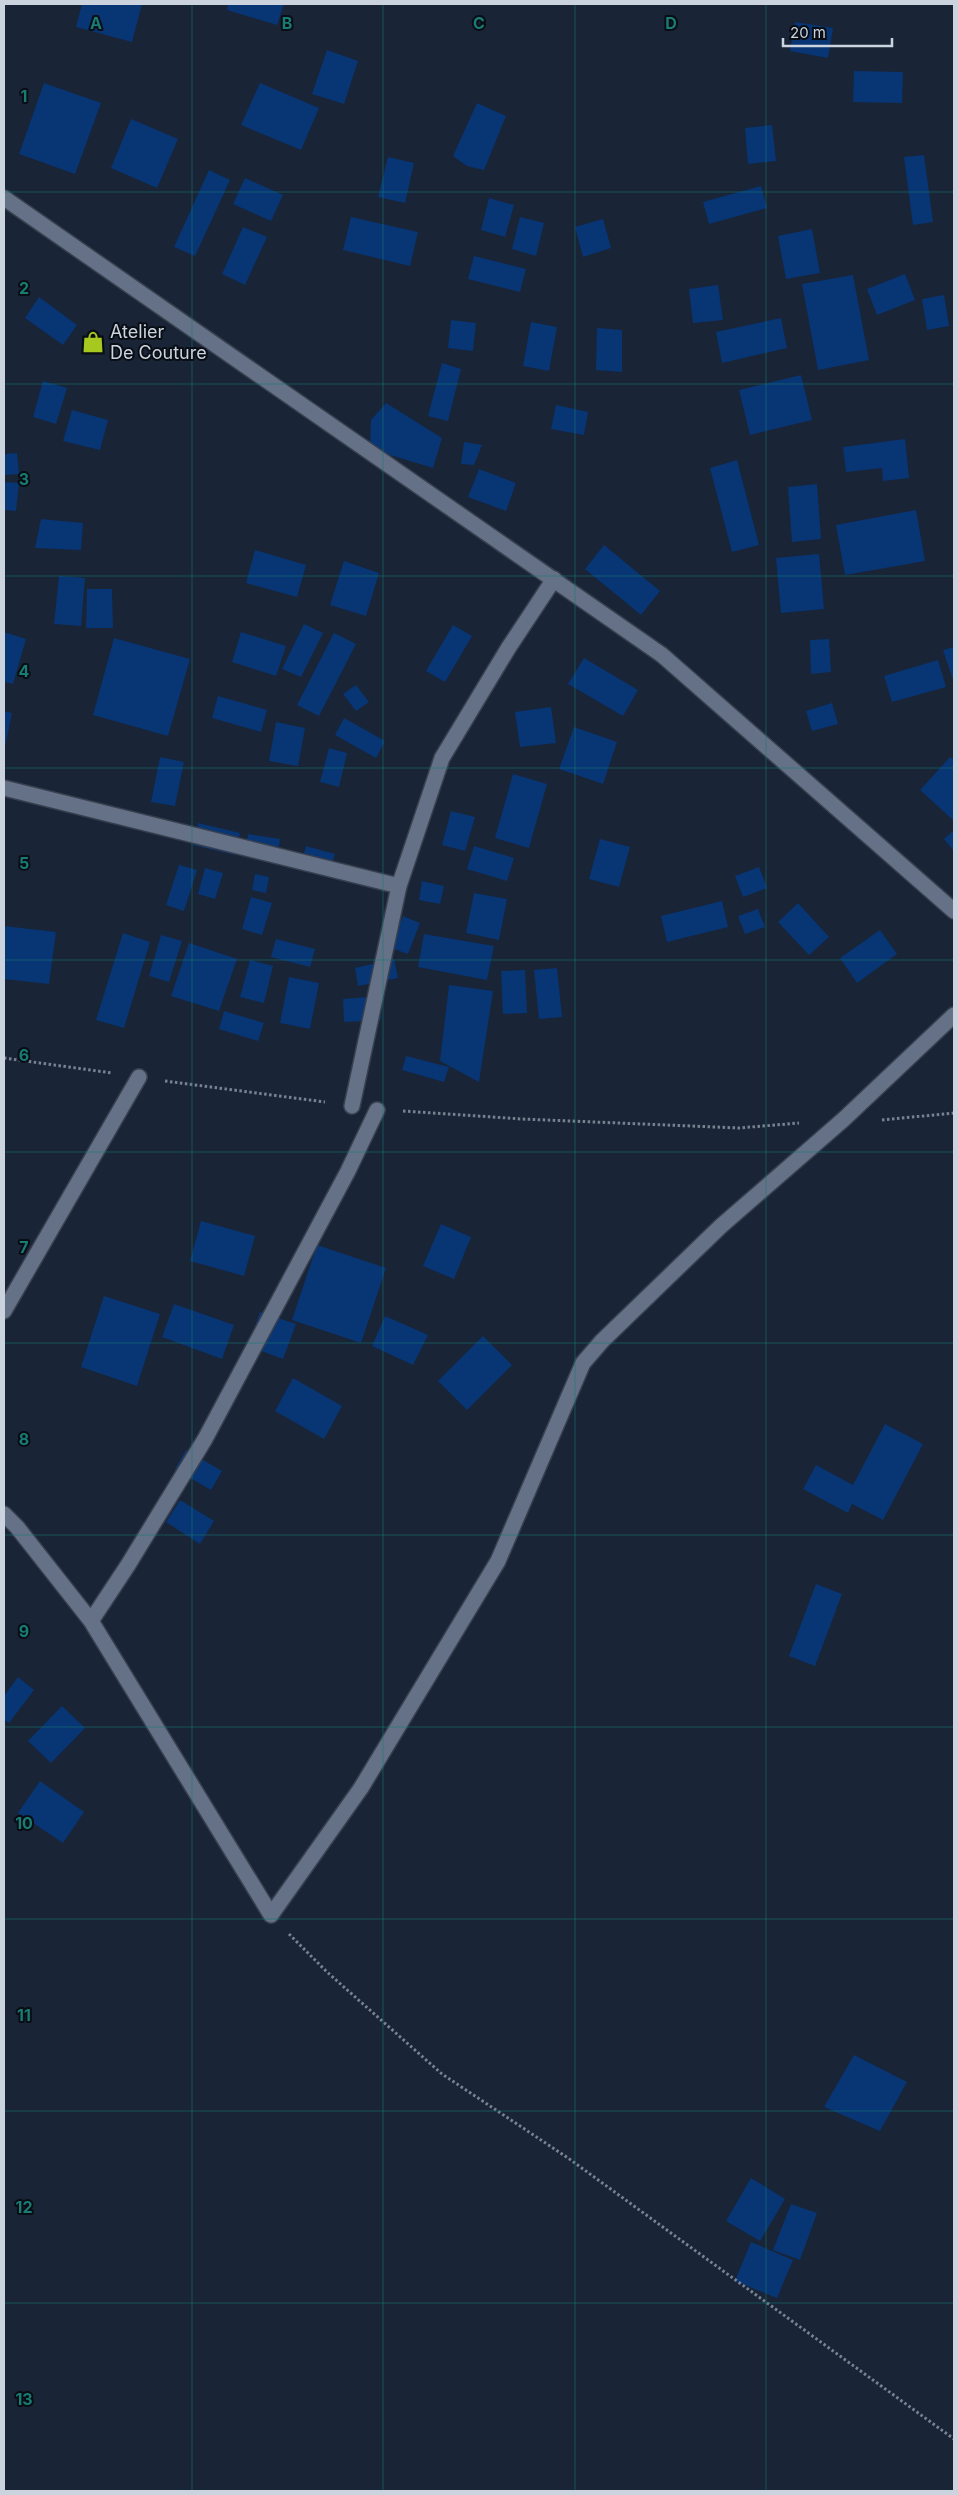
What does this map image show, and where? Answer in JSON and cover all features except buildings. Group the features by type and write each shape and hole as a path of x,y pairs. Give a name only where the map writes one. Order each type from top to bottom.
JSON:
{"street":[{"path":"4,198 662,654 954,911"},
{"path":"352,1106 399,886 442,758 509,647 554,579"},
{"path":"4,788 399,886"},
{"path":"4,1514 17,1527 91,1621 271,1915 360,1788 498,1561 583,1363 602,1341 721,1226 844,1119 954,1015"},
{"path":"4,1311 139,1077"},
{"path":"91,1621 128,1565 205,1439 348,1170 377,1110"}],"path":[{"path":"4,1058 352,1106"},
{"path":"377,1110 522,1119 740,1128 844,1119 885,1120 954,1113"},
{"path":"271,1915 326,1972 442,2074 568,2158 954,2438"}],"place":[{"name":"Atelier De Couture","path":"93,342"}]}
